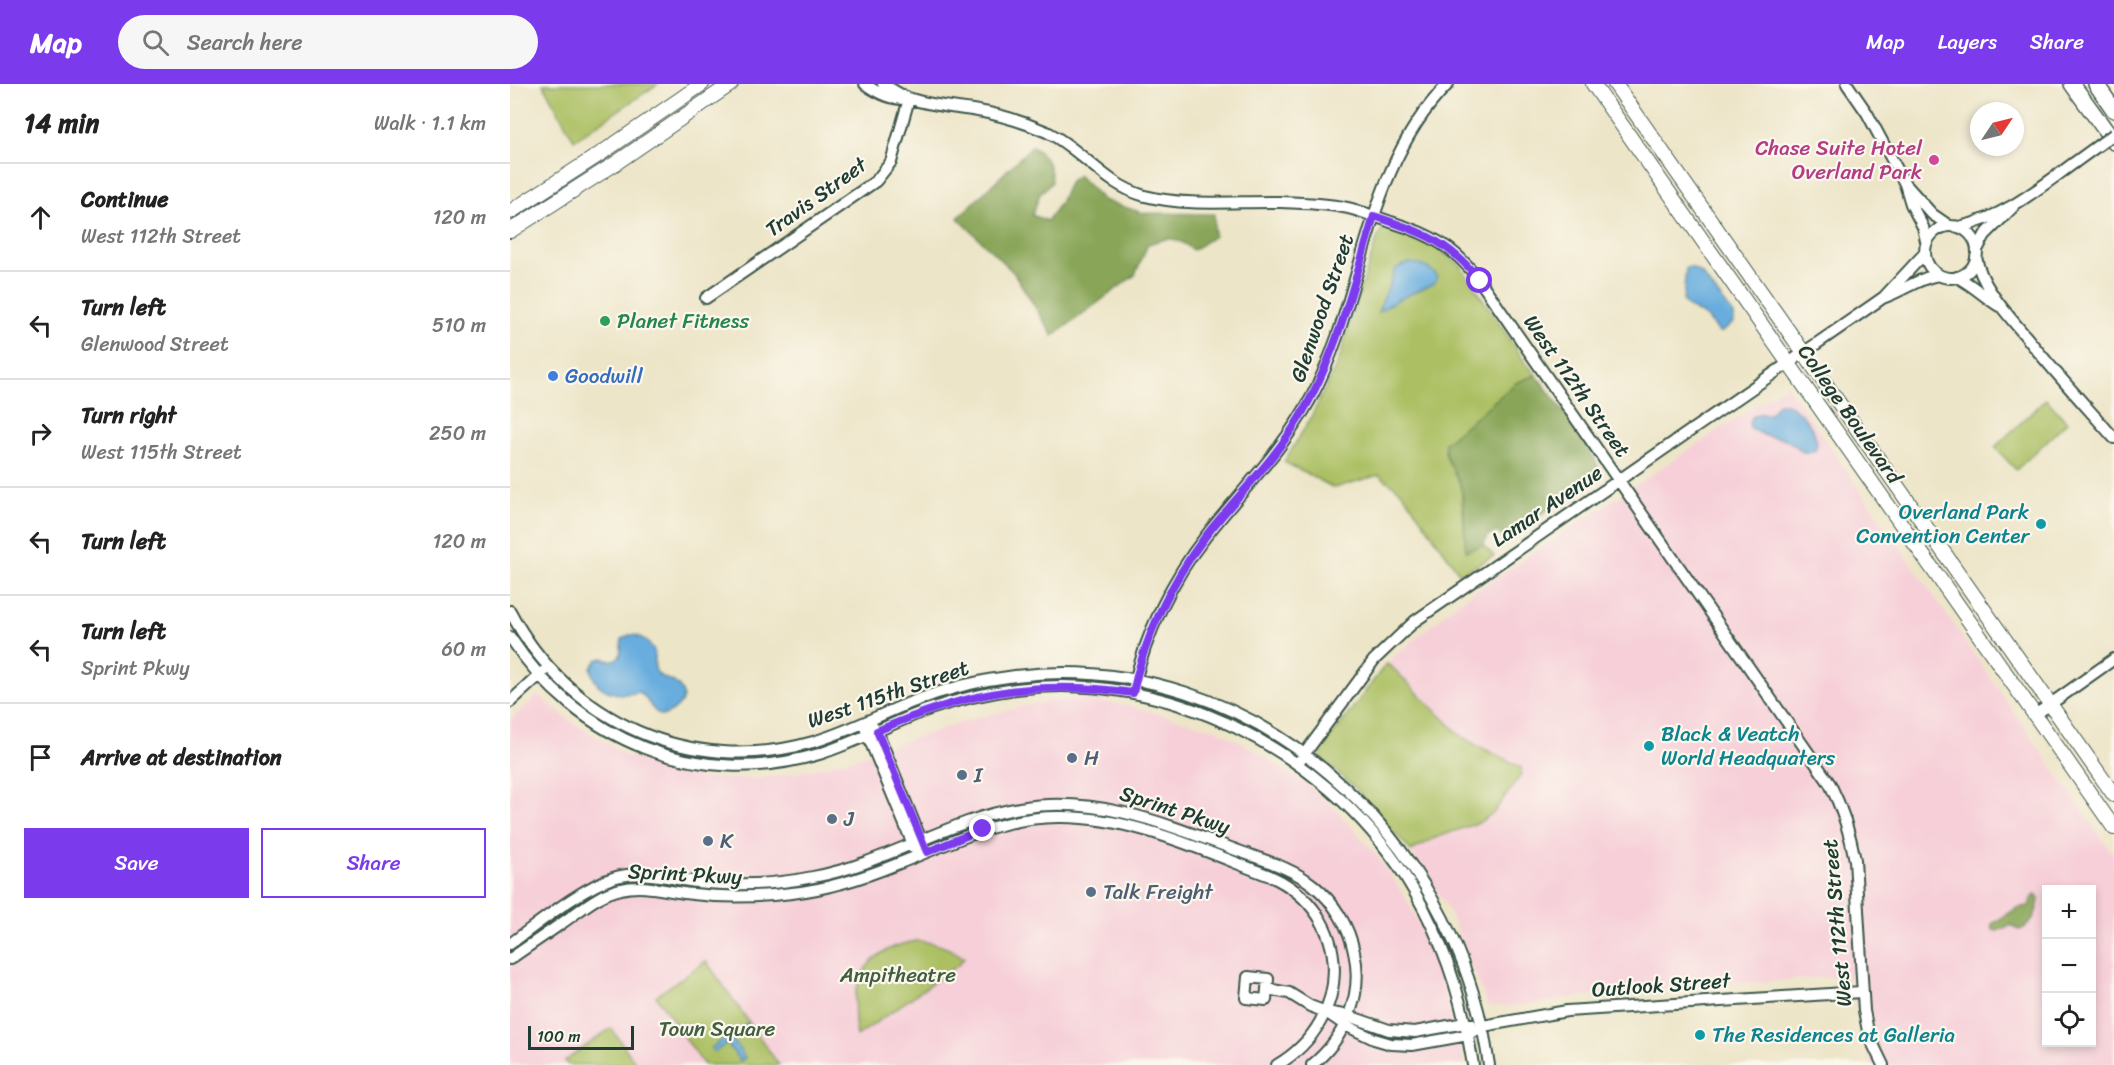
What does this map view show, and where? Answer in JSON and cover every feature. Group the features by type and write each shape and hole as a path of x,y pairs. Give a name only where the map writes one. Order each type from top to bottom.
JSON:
{"highway":[{"path":"2072,84 2114,142"},
{"path":"2096,84 2114,110"}],"main road":[{"path":"510,212 702,84"},
{"path":"510,231 568,195 731,84"},
{"name":"College Boulevard","path":"1593,84 2114,828"},
{"name":"College Boulevard","path":"1615,84 2114,795"}],"street":[{"name":"West 112th Street","path":"865,84 896,99 909,99 1020,121 1050,134 1122,187 1144,195 1185,201 1318,204 1347,208 1413,229 1435,239 1463,261 1480,281 1820,767 1838,800 1851,838 1855,860 1861,992 1869,1036 1883,1065"},
{"name":"West 112th Street","path":"883,84 909,99"},
{"name":"Glenwood Street","path":"1133,693 1135,680 1154,627 1190,557 1283,443 1311,397 1334,344 1387,178 1408,136 1428,107 1448,84"},
{"path":"1848,84 1867,113 1905,184 1911,204 1923,227 1926,241 1924,254 1928,266 1939,275 1957,277 1972,285 2002,308"},
{"name":"Travis Street","path":"706,298 876,182 891,162 909,99"},
{"path":"1957,277 1968,272 1985,235 2016,205 2114,134"},
{"path":"1905,184 1921,199 1932,214 1948,225 1959,227 1972,236 1981,274 2002,308 2059,378 2114,438"},
{"path":"1959,227 1977,222 2016,205"},
{"path":"1926,241 1933,231 1948,225"},
{"name":"Lamar Avenue","path":"1296,764 1374,660 1415,621 1884,297 1924,254"},
{"name":"Lamar Avenue","path":"1884,297 1939,275"},
{"name":"West 115th Street","path":"510,611 530,644 548,667 590,705 646,735 668,743 704,750 746,753 793,747 815,741 934,694 1018,675 1086,673 1135,680 1180,691 1220,706 1270,732 1304,754 1347,788 1399,846 1423,881 1445,920 1461,957 1483,1026 1489,1065"},
{"name":"West 115th Street","path":"510,637 538,676 574,710 597,725 628,742 676,759 721,765 763,764 799,759 946,704 1019,688 1070,686 1133,693 1178,704 1216,719 1250,735 1296,764 1324,786 1359,819 1402,873 1436,934 1465,1023 1473,1065"},
{"path":"2035,715 2114,659"},
{"path":"510,702 548,667"},
{"path":"865,722 872,733 922,854"},
{"name":"Sprint Pkwy","path":"510,944 594,886 618,877 646,874 728,884 776,883 848,869 972,820 1004,811 1042,805 1114,809 1140,816 1289,870 1309,881 1336,909 1346,927 1355,955 1357,974 1355,994 1347,1021 1329,1048 1312,1065"},
{"name":"Sprint Pkwy","path":"510,959 592,902 610,892 622,889 644,887 690,894 736,897 786,894 856,879 971,834 1014,821 1042,817 1081,817 1137,828 1270,876 1288,886 1305,900 1319,918 1329,939 1334,981 1326,1012 1319,1027 1294,1054 1277,1065"},
{"path":"1267,989 1289,993 1310,1006 1347,1021 1374,1039 1402,1045 1423,1044 1468,1035"},
{"name":"Outlook Street","path":"1468,1035 1483,1026 1567,1011 1861,992"},
{"path":"1347,1021 1401,1031 1429,1030 1465,1023 1483,1026"}],"shaded area":[{"path":"1787,385 2114,856 2114,1065 1871,1065 1850,976 1619,991 1515,1006 1488,1006 1448,908 1411,851 1494,812 1521,775 1521,767 1472,743 1458,733 1426,699 1386,664 1459,602"},
{"path":"538,695 566,718 624,754 658,767 703,778 756,779 801,772 864,755 965,721 1027,705 1070,699 1126,705 1215,729 1248,746 1310,787 1339,813 1380,859 1416,917 1435,961 1459,1037 1464,1065 510,1065 510,720"}],"green space":[{"path":"543,84 658,84 574,140"},
{"path":"1032,146 1047,161 1052,182 1040,194 1032,215 1047,221 1060,203 1070,181 1078,175 1103,200 1143,213 1214,214 1214,236 1193,250 1172,239 1148,244 1135,275 1053,336 1014,273 958,218"},
{"path":"1382,229 1416,236 1461,266 1524,361 1536,375 1516,383 1454,473 1461,485 1466,550 1483,545 1494,556 1460,574 1402,492 1379,475 1334,488 1284,462 1310,419 1338,362 1376,241"},
{"path":"1536,375 1585,440 1598,466 1592,477 1570,497 1503,537 1497,532 1489,535 1483,545 1466,551 1463,495 1446,455 1445,443 1516,383"},
{"path":"2046,399 2067,422 2016,470 1995,447"},
{"path":"1386,664 1392,667 1458,733 1472,743 1521,767 1521,775 1494,812 1480,822 1435,838 1411,851 1355,788 1322,759 1321,750"},
{"path":"2036,895 2039,899 2037,908 2027,926 2019,930 2011,925 1997,931 1993,930 1992,924 2017,908 2029,906 2033,896"},
{"name":"Ampitheatre","path":"916,941 942,946 964,958 958,965 857,1036 855,1001 857,986 863,973 871,962 883,953"},
{"name":"Town Square","path":"706,961 779,1065 704,1065 656,996"},
{"path":"611,1028 637,1065 568,1065 565,1061"}],"water":[{"path":"1409,263 1420,265 1431,271 1437,276 1435,283 1397,300 1378,312 1396,268"},
{"path":"1690,267 1701,273 1734,315 1734,322 1722,332 1719,332 1706,317 1688,307 1683,301 1686,268"},
{"path":"1779,403 1793,407 1807,421 1815,434 1814,452 1803,452 1786,439 1766,436 1750,428 1749,422 1752,417 1758,414 1770,414"},
{"path":"629,635 640,637 651,646 658,674 673,682 683,693 681,703 668,714 662,716 657,713 639,692 623,694 602,688 593,676 591,668 597,660 603,658 612,660 620,656 622,639"},
{"path":"747,1023 750,1027 733,1040 745,1058 740,1061 727,1043 715,1052 711,1048"}],"place":[{"name":"Chase Suite Hotel Overland Park","path":"1934,160"},
{"name":"Planet Fitness","path":"605,321"},
{"name":"Goodwill","path":"553,376"},
{"name":"Overland Park Convention Center","path":"2041,524"},
{"name":"Black & Veatch World Headquaters","path":"1649,746"},
{"name":"H","path":"1072,758"},
{"name":"I","path":"962,775"},
{"name":"J","path":"832,819"},
{"name":"K","path":"708,841"},
{"name":"Talk Freight","path":"1091,892"},
{"name":"The Residences at Galleria","path":"1700,1035"}],"route":[{"path":"983,829 927,852 877,731 946,704 1019,688 1070,686 1133,693 1138,670 1154,627 1190,557 1283,443 1311,397 1334,344 1374,216 1413,229 1450,248 1480,281"}]}
